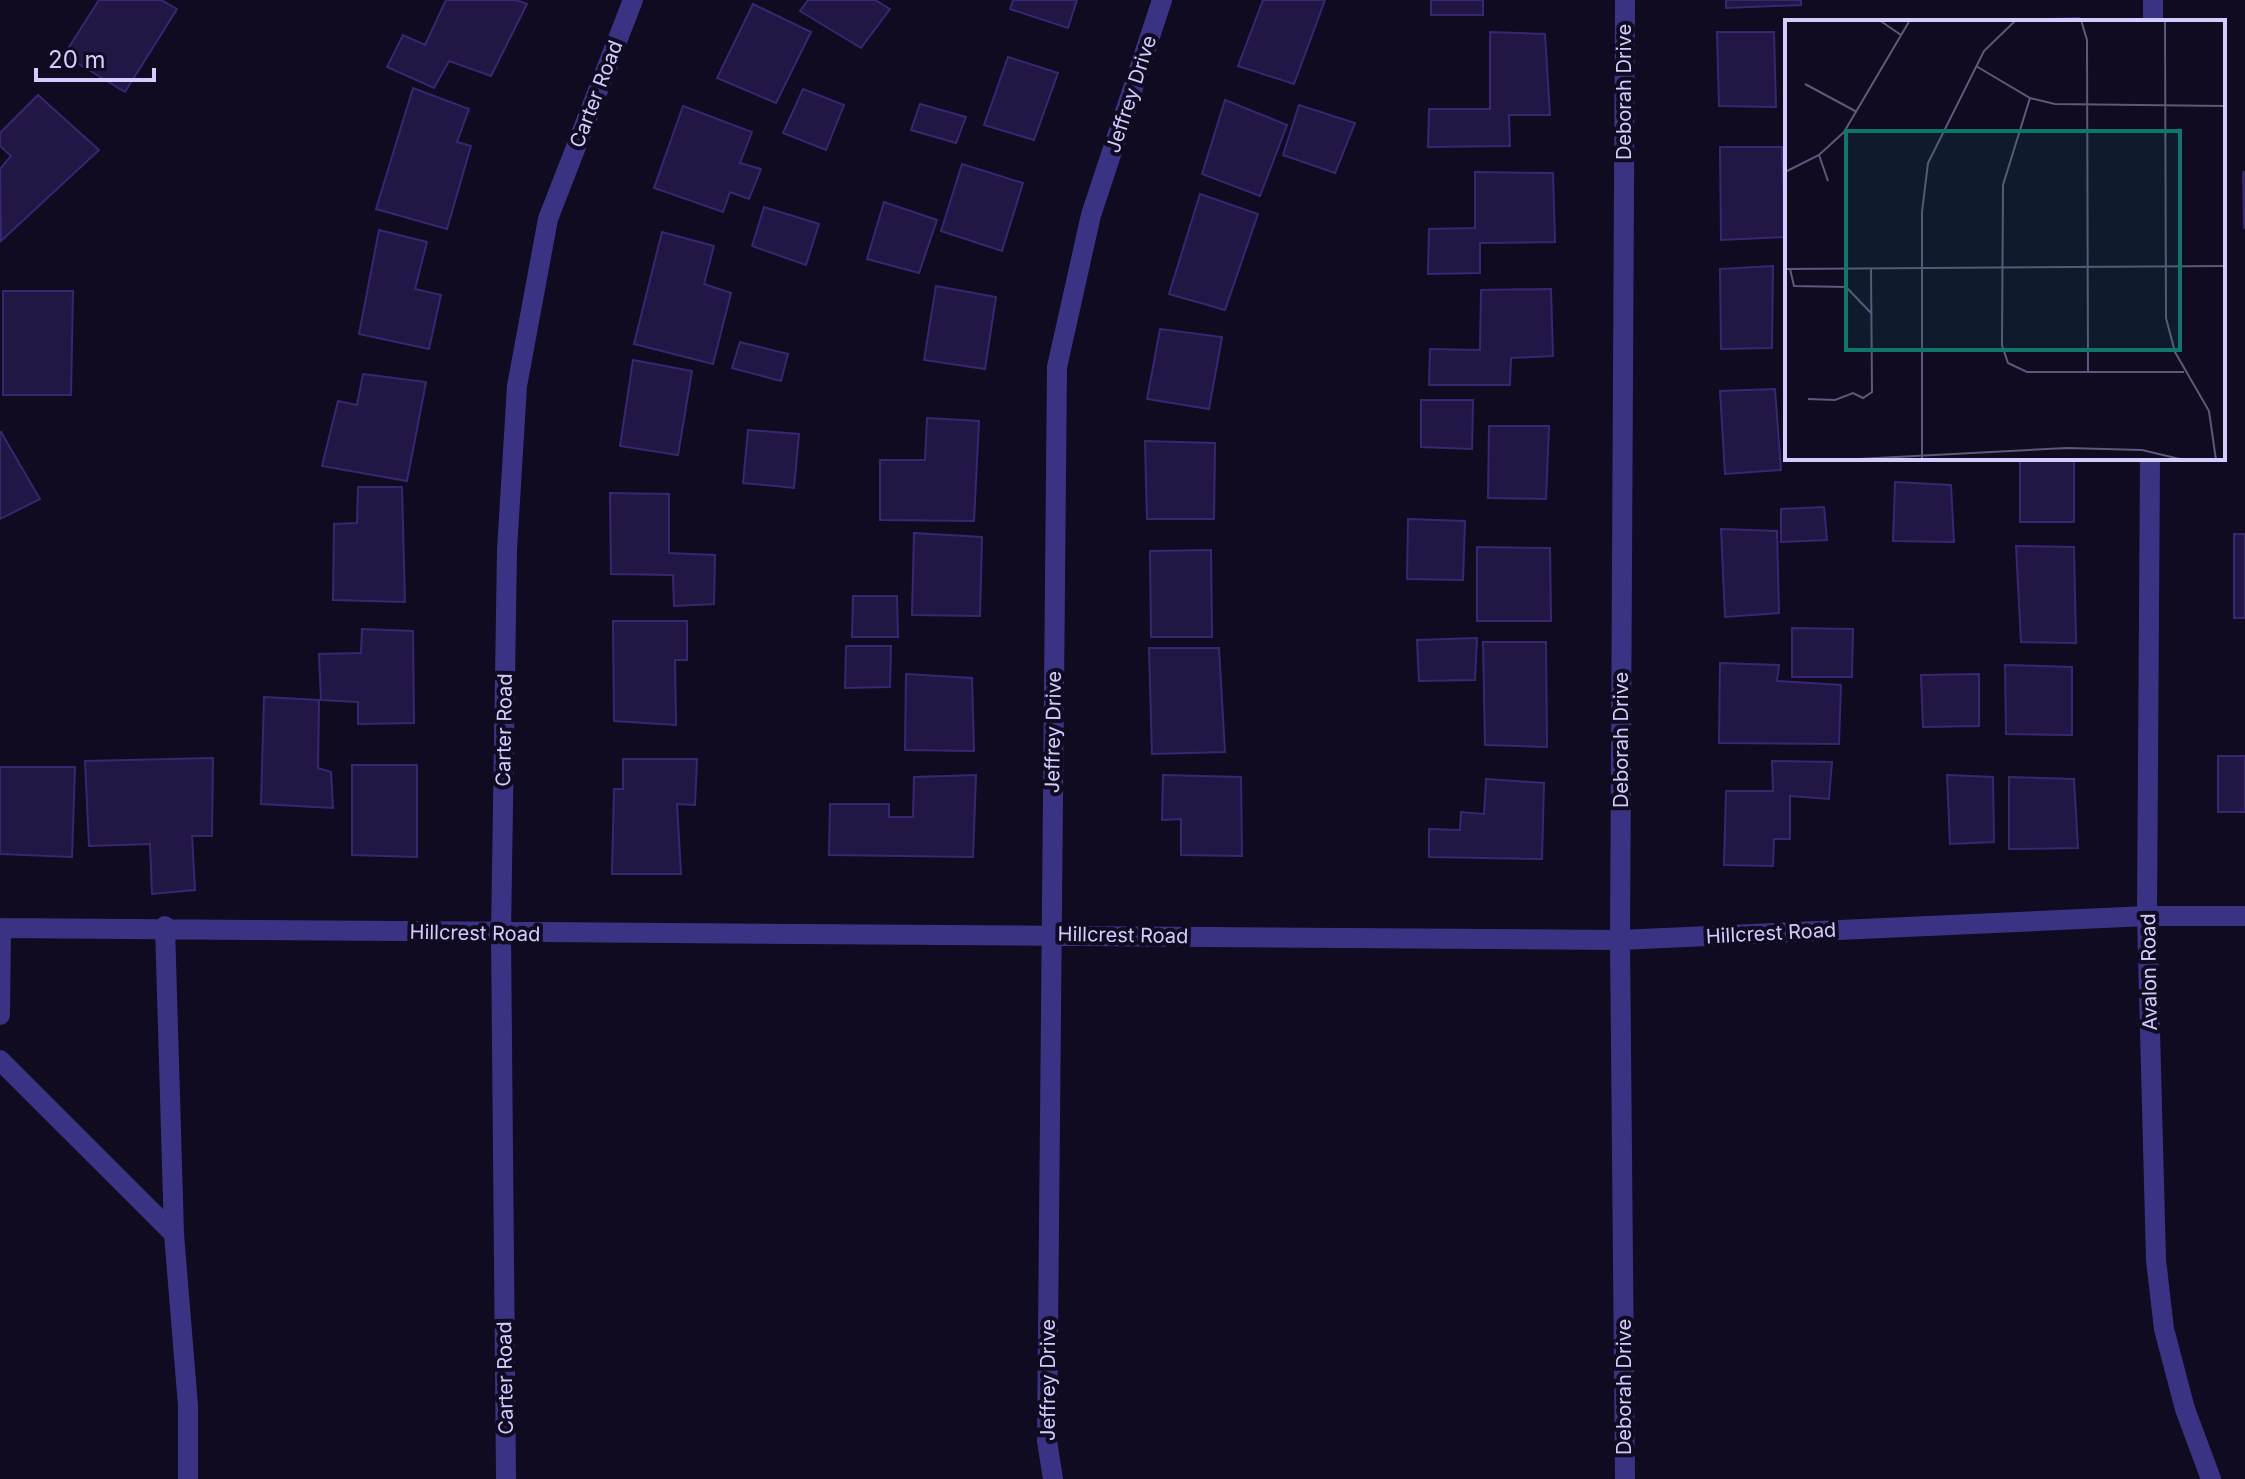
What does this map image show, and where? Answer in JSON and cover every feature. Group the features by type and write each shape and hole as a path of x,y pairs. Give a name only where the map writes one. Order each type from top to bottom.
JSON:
{"street":[{"name":"Carter Road","path":"506,1479 501,934 507,550 517,386 548,219 633,0"},
{"name":"Jeffrey Drive","path":"1053,1479 1047,1441 1057,367 1091,215 1162,0"},
{"name":"Deborah Drive","path":"1625,0 1620,940 1625,1479"},
{"name":"Avalon Road","path":"2150,460 2147,916 2156,1260 2164,1329 2185,1409 2211,1479"},
{"name":"Hillcrest Road","path":"0,928 165,926 501,934 1051,934 1620,940 2147,916 2245,916"},
{"path":"165,926 174,1234 188,1406 188,1479"},
{"path":"0,928 0,1015"},
{"path":"0,1060 174,1234"}],"building":[{"path":"99,0 161,0 177,9 125,92 64,55"},
{"path":"446,0 516,0 527,4 491,76 449,61 434,88 387,67 403,35 425,45"},
{"path":"808,0 875,0 890,9 861,48 800,11"},
{"path":"1013,0 1077,0 1068,28 1010,9"},
{"path":"1263,0 1325,0 1294,84 1238,66"},
{"path":"1431,0 1483,0 1483,15 1431,15"},
{"path":"1726,0 1801,0 1801,5 1726,8"},
{"path":"753,4 811,32 776,103 717,78"},
{"path":"2079,18 2079,20 2011,20"},
{"path":"1490,32 1545,34 1550,115 1509,115 1510,146 1428,147 1429,109 1490,109"},
{"path":"1717,32 1774,32 1776,107 1719,106"},
{"path":"1008,57 1058,73 1034,140 984,125"},
{"path":"413,88 469,109 457,142 471,146 447,229 376,209"},
{"path":"803,89 844,105 826,150 783,133"},
{"path":"38,95 99,150 1,241 0,169 11,156 0,146 0,133"},
{"path":"1225,100 1287,125 1260,196 1202,174"},
{"path":"920,104 966,117 956,143 911,130"},
{"path":"1299,105 1355,123 1335,173 1283,155"},
{"path":"683,106 752,132 740,163 761,169 749,199 730,192 723,212 654,188"},
{"path":"1720,147 1782,147 1785,237 1721,240"},
{"path":"962,164 1023,183 1002,251 941,231"},
{"path":"1475,172 1553,173 1555,242 1480,243 1480,273 1428,274 1429,229 1475,228"},
{"path":"2245,172 2245,228 2244,228"},
{"path":"1200,194 1258,214 1225,310 1169,294"},
{"path":"884,202 937,220 919,273 867,259"},
{"path":"764,207 819,224 806,265 752,246"},
{"path":"379,230 427,242 415,289 441,295 429,349 359,334"},
{"path":"662,232 714,246 704,284 731,293 713,364 634,344"},
{"path":"1773,266 1772,348 1721,349 1720,269"},
{"path":"936,286 996,297 985,369 924,360"},
{"path":"1551,289 1553,356 1511,358 1510,385 1429,385 1430,349 1480,350 1481,290"},
{"path":"3,291 73,291 71,395 3,395"},
{"path":"1160,329 1222,337 1209,409 1147,399"},
{"path":"740,342 788,354 781,381 732,368"},
{"path":"633,360 692,371 678,455 620,446"},
{"path":"363,374 426,382 407,481 322,466 338,401 357,405"},
{"path":"1775,389 1781,470 1725,474 1720,391"},
{"path":"1421,400 1473,400 1472,449 1421,447"},
{"path":"927,418 979,421 974,521 880,520 880,460 925,460"},
{"path":"1489,426 1549,426 1546,499 1488,498"},
{"path":"748,430 799,434 794,488 743,483"},
{"path":"0,433 40,499 0,519"},
{"path":"1145,441 1215,443 1214,519 1147,519"},
{"path":"2020,460 2074,460 2074,522 2020,522"},
{"path":"1895,482 1951,485 1954,542 1893,541"},
{"path":"358,487 402,487 405,602 333,600 334,524 357,523"},
{"path":"610,493 669,494 669,553 715,555 714,604 674,606 673,575 611,574"},
{"path":"1824,507 1827,540 1781,542 1781,509"},
{"path":"1408,519 1465,521 1463,580 1407,579"},
{"path":"1721,529 1777,531 1779,613 1725,617"},
{"path":"914,533 982,537 980,616 912,615"},
{"path":"2234,534 2245,534 2245,618 2234,618"},
{"path":"2016,546 2074,547 2076,643 2021,642"},
{"path":"1477,547 1550,548 1551,621 1477,621"},
{"path":"1211,550 1212,637 1151,637 1150,551"},
{"path":"853,596 897,596 898,637 852,637"},
{"path":"613,621 687,621 687,660 675,660 676,725 614,721"},
{"path":"1792,628 1853,629 1852,677 1792,677"},
{"path":"362,629 413,631 414,723 358,724 358,702 321,700 319,654 361,653"},
{"path":"1477,638 1475,680 1419,681 1417,640"},
{"path":"1483,642 1546,642 1547,747 1485,745"},
{"path":"846,646 891,646 890,687 845,688"},
{"path":"1149,648 1219,648 1225,752 1152,754"},
{"path":"1720,663 1779,665 1777,681 1841,685 1839,744 1719,743"},
{"path":"2005,665 2072,667 2072,735 2006,734"},
{"path":"906,674 972,678 974,751 905,750"},
{"path":"1979,674 1979,726 1923,727 1921,675"},
{"path":"264,697 319,700 318,768 331,772 333,808 261,804"},
{"path":"2218,756 2245,756 2245,812 2218,812"},
{"path":"213,758 212,836 192,836 195,890 152,894 150,844 89,846 85,761"},
{"path":"623,759 697,759 695,805 677,804 681,874 612,874 614,789 623,789"},
{"path":"1772,761 1832,762 1829,799 1790,796 1790,839 1774,839 1773,866 1724,865 1726,791 1773,791"},
{"path":"352,765 417,765 417,857 352,855"},
{"path":"0,767 75,767 72,857 0,854"},
{"path":"976,775 973,857 829,855 830,804 889,804 889,817 913,817 914,777"},
{"path":"1163,775 1241,777 1242,856 1181,855 1181,819 1162,820"},
{"path":"1947,775 1993,777 1994,842 1950,844"},
{"path":"2009,777 2074,779 2078,848 2009,849"},
{"path":"1486,779 1544,783 1542,859 1429,857 1429,829 1460,830 1461,812 1484,814"}]}
